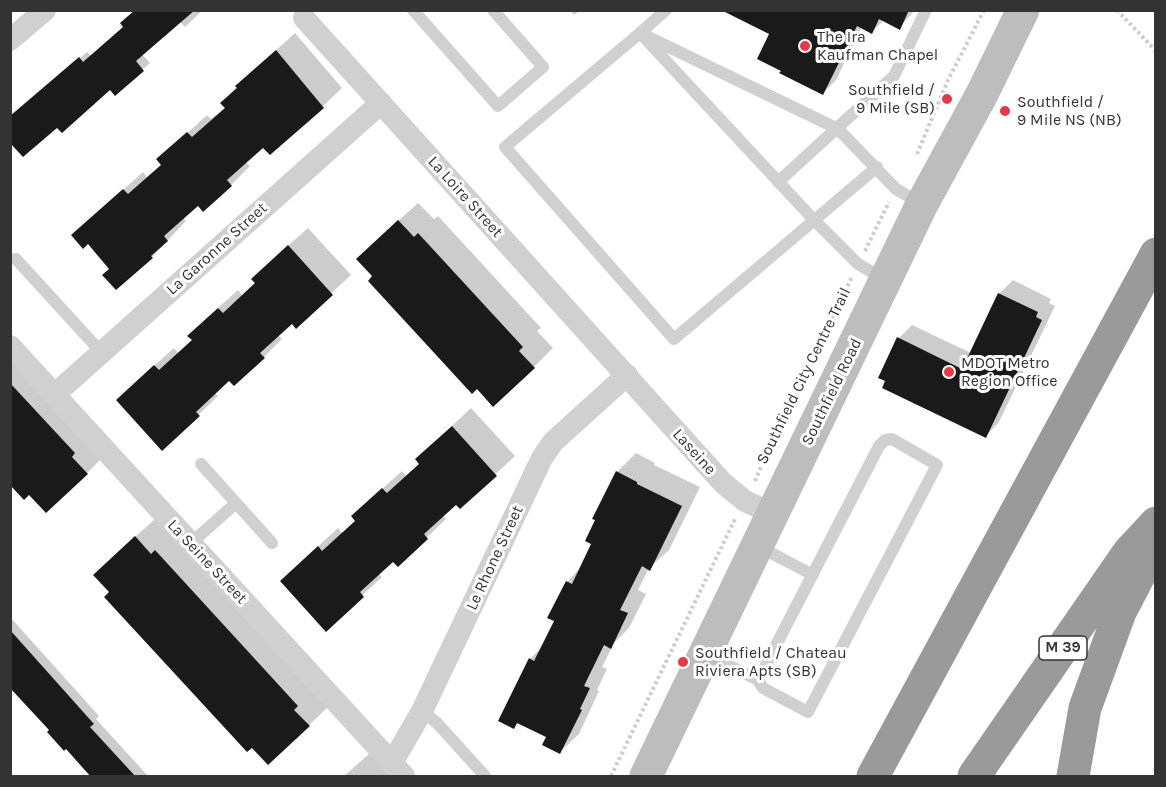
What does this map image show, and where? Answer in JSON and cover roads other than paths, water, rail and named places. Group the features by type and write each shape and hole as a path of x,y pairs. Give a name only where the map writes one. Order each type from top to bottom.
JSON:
{"highway":[{"path":"873,777 1155,254"},
{"name":"M 39","path":"974,777 1129,552 1155,523"},
{"path":"1073,777 1084,708 1120,612 1155,543"}],"main road":[{"name":"Southfield Road","path":"646,777 922,204 982,94 1023,10"}],"street":[{"path":"10,40 45,10"},
{"name":"La Loire Street","path":"304,18 627,375"},
{"name":"La Garonne Street","path":"54,394 381,103"},
{"name":"La Seine Street","path":"10,346 397,769"},
{"name":"Laseine","path":"627,375 723,483 745,501 773,514"},
{"name":"Le Rhone Street","path":"397,769 399,751 422,711 542,458 553,442 627,375"}],"lane":[{"path":"413,10 498,106 543,67 493,10"},
{"path":"666,10 505,147 674,339 877,167"},
{"path":"778,182 894,76 926,10"},
{"path":"640,33 838,129 896,189 922,204"},
{"path":"640,33 814,220 858,264 887,280"},
{"path":"16,259 101,352"},
{"path":"705,653 758,680 763,688 808,712 937,465 892,439 885,440 879,446 758,680"},
{"path":"201,464 272,543"},
{"path":"190,544 236,502"},
{"path":"757,546 813,574"},
{"path":"422,711 437,723 485,777"}],"place":[{"name":"The Ira Kaufman Chapel","path":"805,46"},
{"name":"Southfield / 9 Mile (SB)","path":"947,99"},
{"name":"Southfield / 9 Mile NS (NB)","path":"1005,111"},
{"name":"MDOT Metro Region Office","path":"949,372"},
{"name":"Southfield / Chateau Riviera Apts (SB)","path":"683,662"}]}
